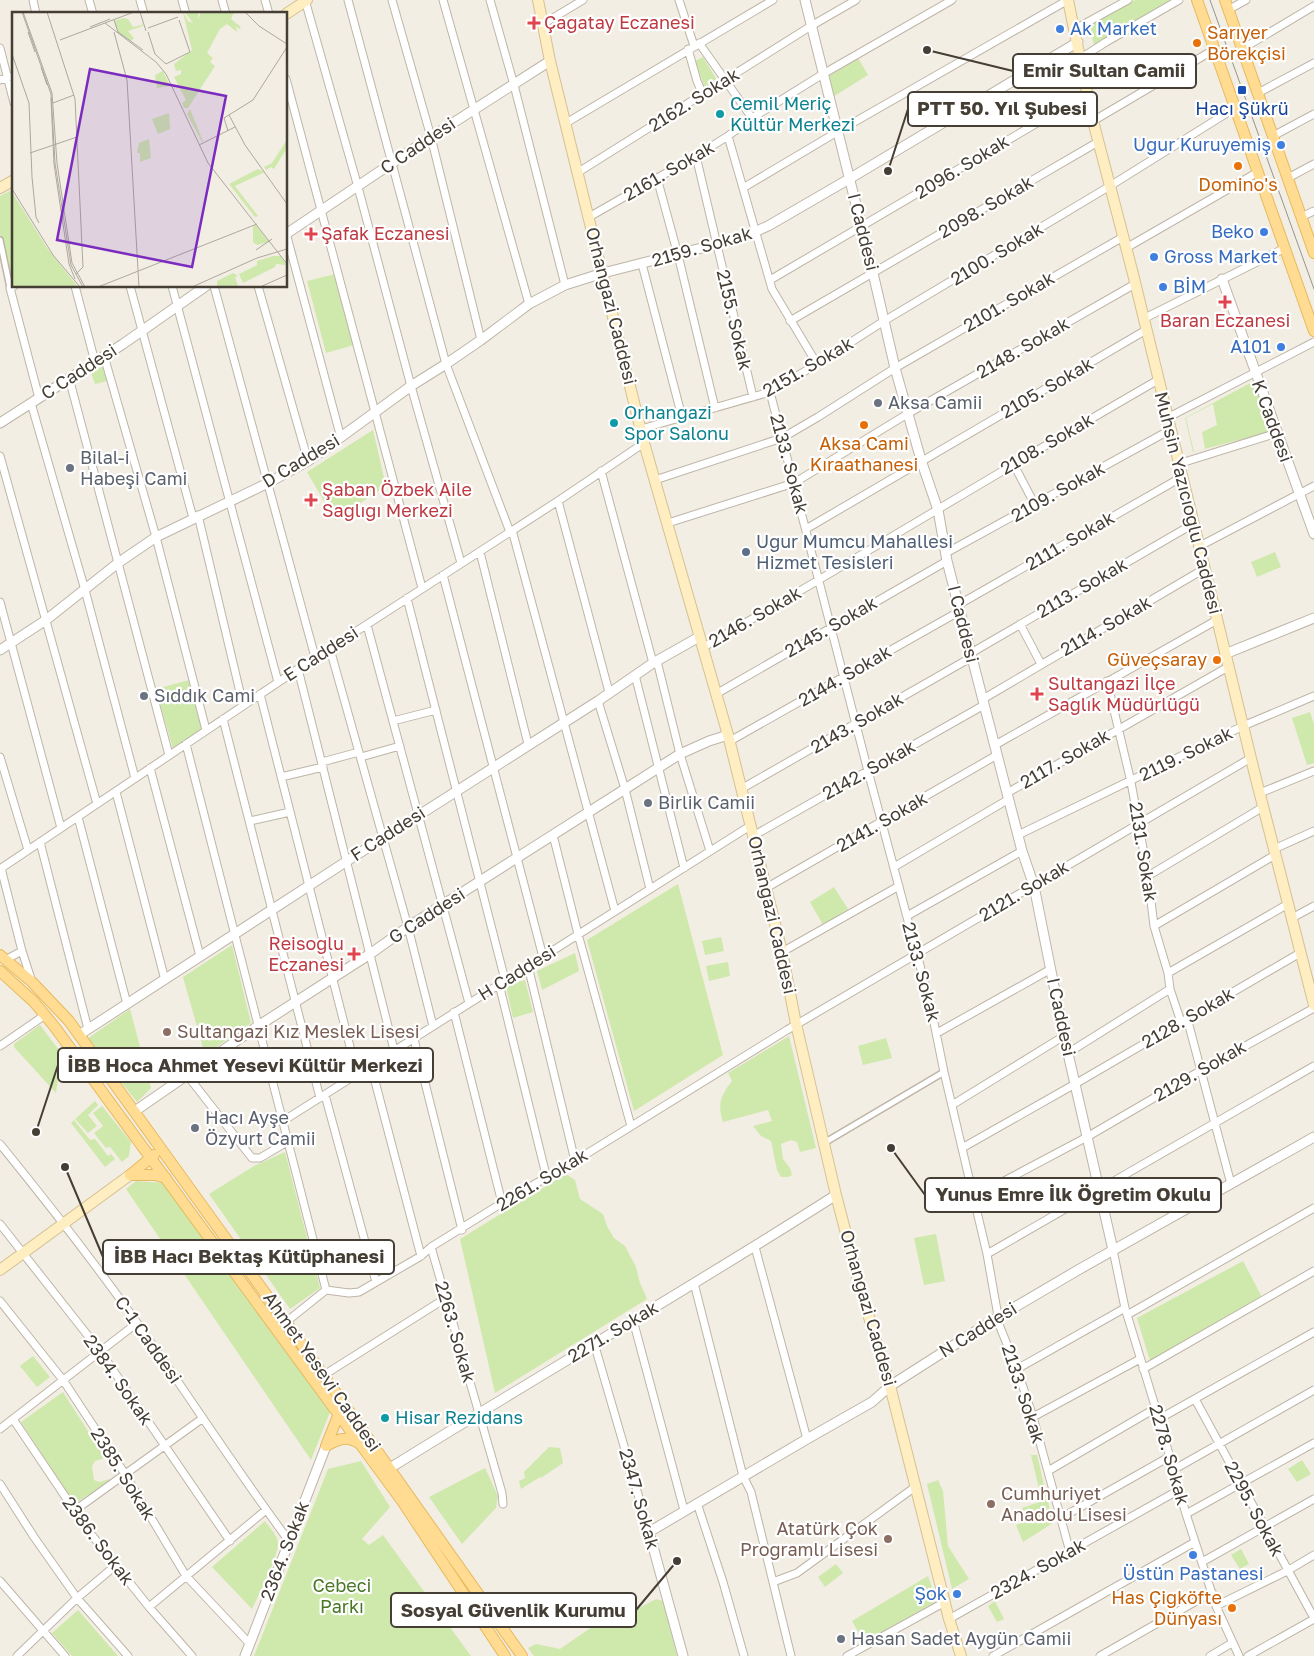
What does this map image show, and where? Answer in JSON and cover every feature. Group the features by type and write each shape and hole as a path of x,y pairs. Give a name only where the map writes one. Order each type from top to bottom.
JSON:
{"main road":[{"path":"288,13 306,0"},
{"name":"Orhangazi Caddesi","path":"538,0 550,61 577,173 590,217 644,443 729,738 782,952 796,1024 836,1195 890,1386 949,1619 961,1656"},
{"name":"Muhsin Yazıcıoğlu Caddesi","path":"1068,0 1098,142 1313,1001"},
{"path":"1196,0 1314,331"},
{"path":"1226,5 1301,217 1312,241 1314,253"},
{"path":"0,188 12,181"},
{"name":"Ahmet Yesevi Caddesi","path":"3,958 32,982 69,1022 84,1032 135,1111 522,1656"},
{"name":"Ahmet Yesevi Caddesi","path":"0,971 15,983 45,1015 115,1108 402,1501 505,1656"},
{"path":"67,1044 84,1032"},
{"path":"115,1108 128,1112 135,1111"},
{"path":"0,1270 130,1175 162,1148"},
{"path":"130,1175 155,1175 166,1178"},
{"path":"326,1446 343,1403"},
{"path":"326,1446 348,1438 361,1445"}],"street":[{"path":"306,0 411,386 462,563"},
{"path":"348,0 446,364 511,531 565,722 615,911"},
{"path":"392,0 431,137 481,340"},
{"path":"443,0 529,304"},
{"path":"490,0 514,85 565,285"},
{"path":"543,24 583,0"},
{"path":"679,0 694,46 697,81 703,95"},
{"path":"566,123 773,0"},
{"name":"I Caddesi","path":"805,0 895,368 921,460 938,510 959,608 1022,851 1034,886 1064,1036 1114,1250"},
{"name":"2162. Sokak","path":"577,173 811,26 856,0"},
{"name":"2161. Sokak","path":"590,217 696,156 752,118 823,74 952,0"},
{"path":"743,188 1068,0"},
{"path":"1075,29 1128,0"},
{"path":"1081,58 1179,0"},
{"path":"1226,5 1246,0"},
{"path":"1242,48 1314,6"},
{"name":"2159. Sokak","path":"603,273 678,255 741,238 755,232 849,179 1078,42"},
{"path":"694,46 727,80 752,118"},
{"path":"0,48 12,96"},
{"path":"1093,121 1215,49"},
{"name":"C Caddesi","path":"288,233 431,137 550,61"},
{"path":"1258,93 1314,63"},
{"path":"288,86 422,588"},
{"name":"2096. Sokak","path":"770,280 1088,92"},
{"name":"2100. Sokak","path":"884,321 1110,186 1235,108"},
{"path":"1273,136 1314,114"},
{"path":"728,136 770,280 780,305 817,364"},
{"name":"2098. Sokak","path":"790,321 1098,142"},
{"name":"2155. Sokak","path":"696,156 752,397"},
{"path":"1288,178 1314,164"},
{"path":"1126,248 1258,172"},
{"path":"658,178 715,408"},
{"path":"1301,217 1314,211"},
{"name":"2101. Sokak","path":"655,480 782,438 895,368 1123,237"},
{"path":"0,240 12,287"},
{"path":"288,241 342,438"},
{"path":"1143,318 1285,248"},
{"path":"642,264 682,417"},
{"name":"D Caddesi","path":"0,650 46,620 118,563 156,537 268,483 308,461 411,386 481,340 529,304 565,285 603,273"},
{"name":"K Caddesi","path":"1222,279 1314,534"},
{"name":"2148. Sokak","path":"668,523 794,484 909,413 1135,284"},
{"path":"12,288 35,401 135,778"},
{"path":"76,288 95,362"},
{"path":"131,288 195,517 243,705"},
{"path":"173,288 278,682"},
{"name":"C Caddesi","path":"0,423 95,362 203,288"},
{"path":"215,288 315,658"},
{"path":"259,288 308,461"},
{"name":"2151. Sokak","path":"642,429 770,392 884,321"},
{"name":"2105. Sokak","path":"806,529 1146,330"},
{"path":"1167,418 1314,342"},
{"path":"104,356 156,537 206,730"},
{"path":"70,378 169,755"},
{"name":"2108. Sokak","path":"938,510 1013,463 1158,380"},
{"name":"2133. Sokak","path":"770,392 937,1033 944,1072 987,1254 1000,1327 1017,1369 1033,1418 1070,1552"},
{"name":"2109. Sokak","path":"947,557 1035,505 1170,430"},
{"path":"1178,464 1277,433"},
{"name":"E Caddesi","path":"1,868 243,705 480,552 644,443"},
{"path":"0,456 97,804"},
{"path":"1013,463 1035,505"},
{"path":"601,471 680,754 710,851"},
{"name":"2111. Sokak","path":"959,608 1182,477"},
{"path":"1198,547 1314,486"},
{"path":"558,501 610,692"},
{"name":"2146. Sokak","path":"702,648 938,510"},
{"name":"2113. Sokak","path":"971,655 1020,624 1193,524"},
{"path":"480,552 528,744"},
{"name":"2145. Sokak","path":"716,694 947,557"},
{"name":"2114. Sokak","path":"984,702 1041,664 1204,569"},
{"path":"443,575 543,957"},
{"path":"407,598 480,882 547,1179"},
{"path":"0,602 62,828"},
{"name":"2144. Sokak","path":"729,738 844,676 959,608"},
{"path":"1225,654 1314,618"},
{"path":"994,745 1217,620"},
{"path":"367,624 469,1003"},
{"path":"1020,624 1041,664"},
{"name":"F Caddesi","path":"84,1032 347,860 598,701 655,662 699,636"},
{"path":"330,649 408,927 433,1026"},
{"name":"2143. Sokak","path":"741,789 856,724 971,655"},
{"name":"2117. Sokak","path":"894,867 1118,729 1228,667"},
{"path":"298,669 394,1050"},
{"path":"635,675 684,868"},
{"name":"2131. Sokak","path":"1107,681 1131,782 1148,876 1154,926 1168,973 1170,989 1184,1020 1200,1071 1231,1184"},
{"path":"260,694 357,1074"},
{"name":"2119. Sokak","path":"1018,835 1244,726 1314,696"},
{"path":"598,701 625,789 650,889"},
{"name":"2142. Sokak","path":"752,831 868,771 984,702"},
{"path":"393,721 436,710"},
{"path":"223,719 296,1001 376,1282"},
{"name":"G Caddesi","path":"135,1111 258,1026 370,954 408,927 680,754 709,740 729,738"},
{"path":"186,744 326,1290 286,1322"},
{"path":"281,777 360,754 400,746"},
{"name":"2141. Sokak","path":"766,888 997,755"},
{"path":"0,757 28,850"},
{"name":"2121. Sokak","path":"796,1024 1251,758"},
{"path":"150,768 200,956"},
{"path":"1260,793 1314,771"},
{"path":"116,792 165,980"},
{"path":"1148,876 1263,807"},
{"path":"250,822 290,812"},
{"path":"78,817 127,1004"},
{"name":"H Caddesi","path":"283,1121 710,851 752,831"},
{"path":"1154,926 1275,852 1314,831"},
{"path":"554,835 578,934 632,1126"},
{"path":"40,842 84,1032"},
{"path":"907,916 1022,851"},
{"path":"1,868 22,951 32,982"},
{"path":"782,952 899,886"},
{"path":"1168,973 1288,904"},
{"path":"1292,918 1314,906"},
{"path":"3,958 22,951"},
{"name":"2128. Sokak","path":"962,1148 1300,953"},
{"path":"528,966 576,1161"},
{"path":"937,1033 1051,969"},
{"path":"1068,1053 1170,989"},
{"name":"2129. Sokak","path":"974,1197 1087,1136 1200,1071 1313,1001"},
{"path":"454,1012 502,1203"},
{"path":"1,1044 45,1015"},
{"name":"2261. Sokak","path":"326,1290 349,1293 359,1292 462,1230 502,1203 547,1179 796,1024"},
{"path":"952,1105 1064,1036"},
{"path":"414,1039 462,1230"},
{"path":"371,1066 420,1256"},
{"path":"987,1254 1314,1066"},
{"path":"824,1144 944,1072"},
{"path":"187,1075 252,1158 260,1158 287,1142"},
{"name":"N Caddesi","path":"649,1532 807,1438 872,1402 890,1386 998,1317 1314,1137"},
{"name":"C-1 Caddesi","path":"0,1144 64,1223 137,1323 289,1541"},
{"name":"2271. Sokak","path":"390,1468 755,1247 836,1195"},
{"path":"1017,1369 1314,1208"},
{"name":"2384. Sokak","path":"0,1224 100,1351 230,1541"},
{"name":"2263. Sokak","path":"431,1247 502,1492 503,1504"},
{"path":"755,1247 807,1438"},
{"name":"2278. Sokak","path":"1114,1250 1126,1311 1186,1514 1216,1606 1239,1656"},
{"path":"1143,1369 1314,1271"},
{"path":"694,1283 743,1476 751,1492 791,1656"},
{"path":"324,1375 446,1298"},
{"name":"2385. Sokak","path":"0,1301 63,1380 125,1474 186,1576 250,1644"},
{"path":"633,1320 684,1510"},
{"path":"0,1429 137,1323"},
{"path":"1159,1419 1314,1332"},
{"name":"2347. Sokak","path":"594,1343 683,1656"},
{"path":"1033,1418 1140,1359"},
{"path":"1173,1470 1314,1390"},
{"name":"2295. Sokak","path":"1195,1399 1314,1619"},
{"path":"1048,1471 1156,1408"},
{"path":"74,1511 203,1418"},
{"name":"2386. Sokak","path":"13,1420 74,1511 115,1566 192,1656"},
{"path":"1186,1514 1314,1444"},
{"name":"2364. Sokak","path":"245,1656 326,1446"},
{"path":"1061,1518 1169,1457"},
{"path":"0,1484 77,1598 128,1656"},
{"path":"773,1582 797,1573 915,1486"},
{"name":"2324. Sokak","path":"949,1619 1179,1490"},
{"path":"1202,1562 1314,1499"},
{"path":"697,1503 723,1582 744,1656"},
{"path":"149,1607 266,1510"},
{"path":"993,1656 1195,1542"},
{"path":"1216,1606 1287,1571 1314,1555"},
{"path":"17,1656 77,1598 115,1566"},
{"path":"0,1581 65,1656"},
{"path":"1100,1656 1212,1592"},
{"path":"847,1656 945,1602"},
{"path":"1248,1656 1314,1619"},
{"path":"1210,1656 1232,1644"},
{"path":"24,1650 30,1656"}],"green space":[{"path":"1135,0 1173,0 1094,45 1089,25"},
{"path":"703,57 717,80 705,88 695,61"},
{"path":"858,58 868,75 833,97 829,76"},
{"path":"12,190 12,280 0,234 0,196"},
{"path":"335,274 354,345 326,353 307,281"},
{"path":"102,366 107,381 95,384 91,373"},
{"path":"1254,381 1273,431 1205,449 1202,432 1217,425 1213,404 1186,418 1193,452 1185,418"},
{"path":"373,430 386,486 335,520 307,472"},
{"path":"1275,552 1281,567 1257,577 1251,562"},
{"path":"189,680 202,728 173,749 156,689"},
{"path":"1310,712 1314,724 1314,763 1307,765 1292,718"},
{"path":"678,884 723,1055 634,1111 587,940"},
{"path":"834,887 848,909 823,925 810,902"},
{"path":"721,937 724,951 705,955 702,941"},
{"path":"232,945 251,1023 205,1055 183,977"},
{"path":"575,953 579,971 542,990 537,971"},
{"path":"728,962 730,976 709,981 706,966"},
{"path":"525,980 533,1012 513,1018 506,986"},
{"path":"130,1009 151,1088 137,1102 87,1039"},
{"path":"40,1025 71,1066 58,1078 56,1093 14,1047 14,1044"},
{"path":"789,1036 816,1148 800,1152 797,1142 791,1140 781,1144 783,1159 790,1168 792,1175 781,1177 777,1170 771,1141 761,1136 753,1126 772,1121 768,1110 723,1122 720,1105 725,1091 732,1081 728,1073"},
{"path":"886,1038 892,1058 863,1065 858,1046"},
{"path":"95,1101 98,1105 88,1115 97,1126 88,1133 75,1119"},
{"path":"102,1106 131,1142 129,1156 122,1162 110,1147 106,1148 94,1133 103,1126 93,1113"},
{"path":"74,1120 90,1140 95,1139 108,1156 111,1154 115,1159 105,1167 71,1123"},
{"path":"285,1152 320,1288 290,1309 209,1194 254,1166"},
{"path":"566,1174 575,1180 580,1199 603,1214 614,1238 625,1246 636,1267 647,1299 495,1393 460,1239"},
{"path":"136,1181 163,1183 330,1412 311,1460 126,1189"},
{"path":"936,1234 945,1281 924,1285 914,1238"},
{"path":"1243,1261 1262,1297 1150,1361 1137,1318"},
{"path":"33,1356 50,1377 37,1387 20,1366"},
{"path":"63,1392 105,1458 95,1461 92,1466 94,1480 99,1482 110,1479 111,1481 77,1502 73,1502 21,1422"},
{"path":"549,1447 560,1448 563,1463 521,1489 519,1481 525,1478 524,1472"},
{"path":"1031,1455 1037,1455 1053,1523 1023,1542 1016,1525 1026,1521 1022,1508 1042,1501"},
{"path":"1302,1460 1311,1474 1297,1482 1288,1469"},
{"name":"Cebeci Parkı","path":"361,1461 390,1507 362,1539 369,1545 383,1535 471,1656 254,1656 328,1469"},
{"path":"485,1468 498,1496 496,1508 462,1544 429,1497"},
{"path":"938,1480 943,1491 948,1546 969,1579 952,1589 927,1484"},
{"path":"265,1521 276,1537 278,1547 268,1575 252,1609 212,1567"},
{"path":"1241,1549 1249,1564 1240,1569 1231,1555"},
{"path":"836,1564 843,1573 825,1587 818,1577"},
{"path":"928,1576 937,1601 864,1642 852,1621"},
{"path":"656,1599 663,1601 677,1656 534,1656 528,1648 536,1644 560,1649 615,1611 620,1618"},
{"path":"995,1601 1004,1619 997,1622 988,1606"},
{"path":"78,1610 118,1656 72,1656 52,1633"}],"tram line":[{"path":"1210,0 1314,289"}],"place":[{"name":"Çağatay Eczanesi","path":"534,23"},
{"name":"Ak Market","path":"1060,29"},
{"name":"Sarıyer Börekçisi","path":"1197,43"},
{"name":"Emir Sultan Camii","path":"927,50"},
{"name":"Hacı Şükrü","path":"1242,90"},
{"name":"Cemil Meriç Kültür Merkezi","path":"720,114"},
{"name":"Uğur Kuruyemiş","path":"1281,145"},
{"name":"Domino's","path":"1238,166"},
{"name":"PTT 50. Yıl Şubesi","path":"888,171"},
{"name":"Beko","path":"1264,232"},
{"name":"Şafak Eczanesi","path":"311,234"},
{"name":"Gross Market","path":"1154,257"},
{"name":"BİM","path":"1163,287"},
{"name":"Baran Eczanesi","path":"1225,302"},
{"name":"A101","path":"1281,347"},
{"name":"Aksa Camii","path":"878,403"},
{"name":"Orhangazi Spor Salonu","path":"614,423"},
{"name":"Aksa Cami Kıraathanesi","path":"864,425"},
{"name":"Bilal-i Habeşi Cami","path":"70,468"},
{"name":"Şaban Özbek Aile Sağlığı Merkezi","path":"311,500"},
{"name":"Uğur Mumcu Mahallesi Hizmet Tesisleri","path":"746,552"},
{"name":"Güveçsaray","path":"1217,660"},
{"name":"Sultangazi İlçe Sağlık Müdürlüğü","path":"1037,694"},
{"name":"Sıddık Cami","path":"144,696"},
{"name":"Birlik Camii","path":"648,803"},
{"name":"Reisoğlu Eczanesi","path":"354,954"},
{"name":"Sultangazi Kız Meslek Lisesi","path":"167,1032"},
{"name":"Hacı Ayşe Özyurt Camii","path":"195,1128"},
{"name":"İBB Hoca Ahmet Yesevi Kültür Merkezi","path":"36,1132"},
{"name":"Yunus Emre İlk Öğretim Okulu","path":"891,1148"},
{"name":"İBB Hacı Bektaş Kütüphanesi","path":"65,1167"},
{"name":"Hisar Rezidans","path":"385,1418"},
{"name":"Cumhuriyet Anadolu Lisesi","path":"991,1504"},
{"name":"Atatürk Çok Programlı Lisesi","path":"888,1539"},
{"name":"Üstün Pastanesi","path":"1193,1555"},
{"name":"Sosyal Güvenlik Kurumu","path":"677,1561"},
{"name":"Şok","path":"957,1594"},
{"name":"Has Çiğköfte Dünyası","path":"1232,1608"},
{"name":"Hasan Sadet Aygün Camii","path":"841,1639"}]}
